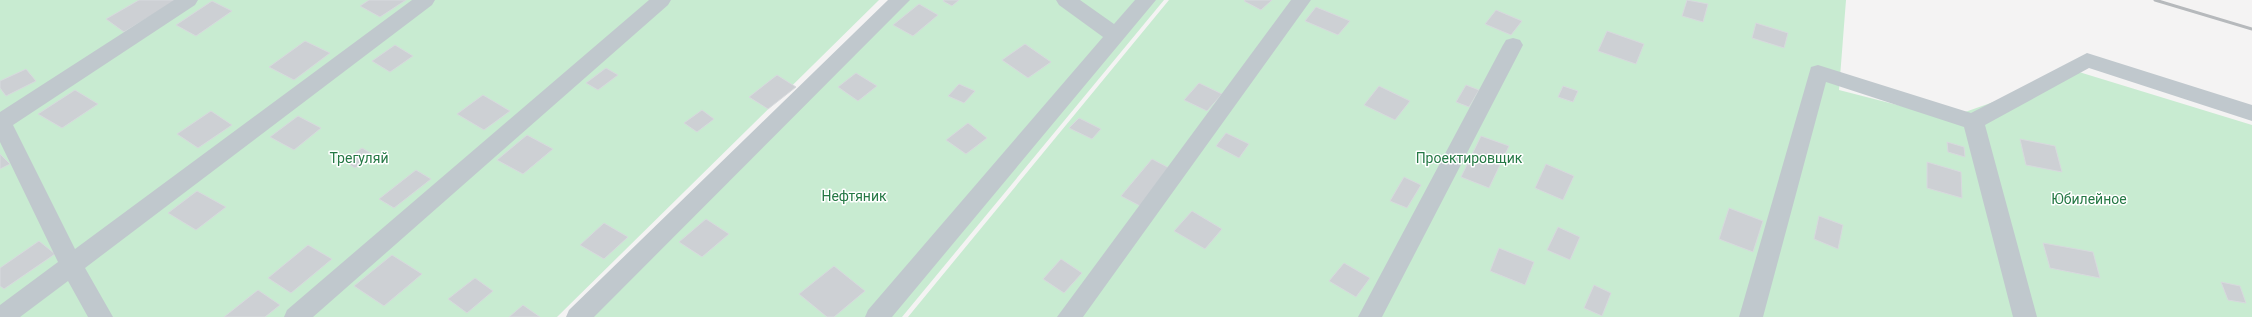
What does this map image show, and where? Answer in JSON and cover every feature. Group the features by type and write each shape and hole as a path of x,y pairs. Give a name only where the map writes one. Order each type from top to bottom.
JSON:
{"street":[{"path":"101,317 71,265 0,122 188,0"},
{"path":"2,317 425,0"},
{"path":"296,317 374,252 661,0"},
{"path":"578,317 900,0"},
{"path":"1066,0 1115,35"},
{"path":"877,317 1146,0"},
{"path":"1069,317 1301,0"},
{"path":"1370,317 1513,45"},
{"path":"1751,317 1818,72 1973,122 2087,60 2252,113"},
{"path":"1973,122 2025,317"}],"green space":[{"name":"Трегуляй","path":"0,0 879,0 557,317 0,317"},
{"name":"Нефтяник","path":"889,0 1164,0 902,317 572,317"},
{"name":"Проектировщик","path":"1169,0 1846,0 1839,90 1948,118 2079,72 2252,125 2252,317 908,317"}],"building":[{"path":"139,0 177,0 124,32 106,19"},
{"path":"369,0 406,0 380,17 360,6"},
{"path":"959,0 952,6 943,1"},
{"path":"1245,0 1272,0 1261,10 1244,1"},
{"path":"1687,0 1708,4 1703,22 1682,16"},
{"path":"212,1 232,11 196,36 176,25"},
{"path":"919,4 938,15 913,36 893,25"},
{"path":"1316,7 1350,21 1338,35 1305,21"},
{"path":"1496,10 1522,21 1511,35 1485,24"},
{"path":"1756,23 1788,33 1784,48 1752,38"},
{"path":"1607,31 1644,44 1636,64 1598,51"},
{"path":"305,41 330,53 294,80 269,67"},
{"path":"1025,44 1051,62 1028,78 1002,60"},
{"path":"395,45 413,56 390,72 372,61"},
{"path":"606,68 618,75 598,90 586,83"},
{"path":"26,69 36,81 6,96 0,88 0,81"},
{"path":"856,73 877,86 858,101 838,87"},
{"path":"777,75 796,87 768,109 749,97"},
{"path":"1199,83 1222,94 1207,111 1184,100"},
{"path":"959,84 975,91 964,103 948,96"},
{"path":"1466,85 1479,90 1469,107 1456,102"},
{"path":"1379,86 1410,101 1395,120 1364,105"},
{"path":"1563,86 1578,91 1573,102 1558,97"},
{"path":"75,90 98,104 62,128 38,114"},
{"path":"483,95 510,111 484,130 457,114"},
{"path":"702,110 714,119 697,132 684,123"},
{"path":"211,111 232,125 198,148 177,134"},
{"path":"298,116 321,128 294,150 270,137"},
{"path":"1079,118 1101,129 1092,139 1069,128"},
{"path":"968,123 987,138 966,154 946,140"},
{"path":"1226,133 1249,144 1239,158 1216,146"},
{"path":"527,135 553,149 523,174 497,160"},
{"path":"1481,136 1509,146 1489,188 1461,177"},
{"path":"2020,139 2055,146 2062,172 2026,165"},
{"path":"1947,142 1964,147 1965,157 1948,152"},
{"path":"362,148 374,155 355,168 344,161"},
{"path":"0,154 10,164 0,169"},
{"path":"1152,159 1171,169 1140,206 1121,196"},
{"path":"1927,162 1961,172 1962,198 1927,188"},
{"path":"1546,164 1574,176 1563,200 1535,188"},
{"path":"416,170 431,179 394,208 379,199"},
{"path":"1404,177 1421,185 1407,208 1390,201"},
{"path":"197,191 226,207 196,230 168,213"},
{"path":"1729,208 1763,221 1753,252 1719,239"},
{"path":"1192,211 1222,229 1205,249 1174,231"},
{"path":"1819,216 1843,225 1838,249 1814,239"},
{"path":"706,219 729,234 702,257 679,242"},
{"path":"604,223 628,237 604,259 580,245"},
{"path":"1558,227 1580,237 1570,260 1547,250"},
{"path":"39,241 55,254 4,289 0,286 0,268"},
{"path":"2043,243 2093,252 2100,278 2050,268"},
{"path":"308,245 332,259 291,293 268,278"},
{"path":"1499,248 1534,262 1525,285 1490,271"},
{"path":"392,255 422,274 384,306 354,286"},
{"path":"1061,259 1082,273 1064,293 1043,279"},
{"path":"1344,263 1370,278 1356,297 1329,281"},
{"path":"834,266 865,291 834,317 827,317 799,294"},
{"path":"475,278 493,291 467,313 448,299"},
{"path":"2221,282 2240,286 2246,303 2228,300"},
{"path":"1594,285 1611,293 1602,316 1584,308"},
{"path":"258,290 280,305 265,317 224,317"},
{"path":"523,305 540,317 509,317"}],"railway":[{"path":"2155,0 2252,29"}],"park label":[{"name":"Юбилейное","path":"2089,199"}]}
